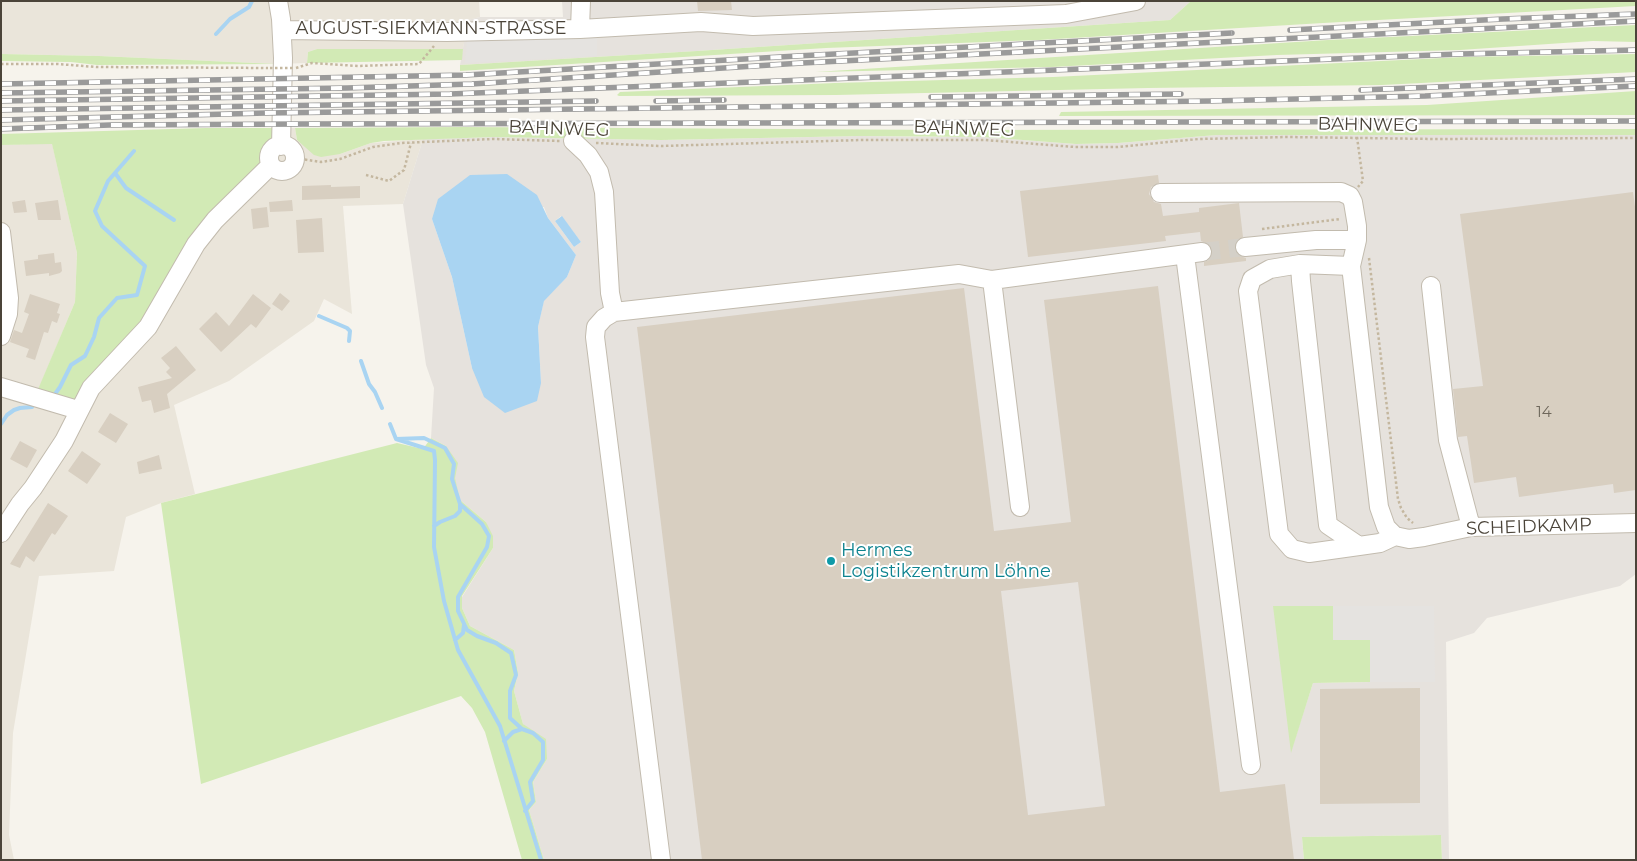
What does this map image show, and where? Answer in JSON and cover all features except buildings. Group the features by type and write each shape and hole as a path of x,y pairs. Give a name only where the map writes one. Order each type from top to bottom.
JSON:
{"street":[{"path":"278,1 284,58 281,146"},
{"path":"580,1 580,29"},
{"name":"AUGUST-SIEKMANN-STRASSE","path":"282,30 446,32 580,29 702,22 753,26 1066,14 1136,1"},
{"path":"573,142 588,156 599,172 604,192 610,294 614,312"},
{"path":"281,146 292,150 295,158 288,170 278,171 271,165 269,158 272,151 281,146"},
{"path":"1,533 20,504 34,488 64,441 78,410 91,388 148,327 200,238 215,220 271,165"},
{"path":"1160,193 1341,192 1350,196 1353,202 1357,240 1351,266 1379,507 1386,527 1395,536 1380,543 1309,553 1292,548 1279,534 1248,291 1252,279 1270,269 1300,264 1351,266"},
{"path":"1,232 9,298 8,314 1,336"},
{"path":"1245,247 1316,240 1357,240"},
{"path":"661,860 595,337 596,326 614,312 959,274 992,280 1194,254 1251,766"},
{"path":"1300,264 1328,525 1359,546"},
{"path":"992,280 1020,507"},
{"path":"1430,286 1448,440 1471,527"},
{"path":"1,387 78,410"},
{"name":"SCHEIDKAMP","path":"1395,536 1409,539 1421,531 1471,527 1636,523"}],"path":[{"path":"1,64 58,64 96,67 270,68 294,68 312,63 358,66 419,64 446,32"},
{"path":"1358,138 1363,181"},
{"name":"BAHNWEG","path":"295,158 322,162 340,159 373,147 401,142 493,139 661,146 851,140 985,140 1075,147 1118,147 1199,139 1636,138"},
{"path":"366,175 389,181 404,170 411,143"},
{"path":"1262,229 1356,217"},
{"path":"1369,254 1398,499 1407,518 1421,531"}],"shaded area":[{"path":"1,1 479,1 480,17 468,20 463,49 317,49 308,52 307,63 277,64 99,56 1,54"},
{"path":"562,1 1191,1 1170,20 460,65 468,20 480,17 563,17"},
{"path":"597,35 597,56 465,63 467,40"},
{"path":"277,128 295,128 297,140 340,154 371,143 423,139 403,204 343,206 352,314 324,299 314,321 229,381 174,405 195,494 161,503 126,517 114,571 39,576 13,733 9,835 14,860 1,860 1,145 52,143 77,253 75,302 37,393 263,162 268,148 275,140"},
{"path":"1217,135 1636,135 1636,574 1620,586 1487,618 1474,633 1446,642 1449,860 1442,860 1441,835 1302,837 1304,860 544,860 529,810 536,802 533,782 547,759 523,724 514,691 518,673 514,650 470,626 462,608 462,597 493,548 486,522 460,500 446,446 431,438 434,388 426,365 403,204 423,139 493,137 661,140 860,136 983,137 1076,144 1118,143","holes":["544,207 548,218 576,255 567,277 544,300 538,327 541,383 472,368 452,277 432,219","561,216 581,242 574,247 555,221","1333,606 1370,682 1313,683 1291,751"]},
{"path":"1333,606 1434,606 1435,682 1370,682 1370,640 1333,640"}],"green space":[{"path":"1191,1 1636,1 1636,6 1039,40 826,48 460,71 460,65 1170,20"},
{"path":"1636,25 1636,42 1593,41 1460,50 1277,55 1052,67 815,72 1328,40"},
{"path":"317,49 463,49 462,60 307,63 308,52"},
{"path":"1,54 99,56 277,64 97,65 71,62 1,61"},
{"path":"1636,54 1636,72 1382,85 836,95 617,95 620,92 835,83 1053,77 1463,57"},
{"path":"1636,91 1636,115 1059,116 1061,112 1427,105"},
{"path":"464,127 946,130 1636,129 1636,135 1217,135 1118,143 1076,144 983,137 860,136 661,140 493,137 384,141 371,143 340,154 321,157 314,155 297,140 295,128"},
{"path":"206,128 277,128 275,140 268,148 263,163 141,330 78,398 67,404 36,394 75,302 77,253 52,144 1,145 1,134"},
{"path":"431,438 446,446 458,463 455,478 460,500 486,522 493,536 493,548 462,596 462,608 470,626 514,650 518,673 514,691 523,724 546,739 547,759 533,782 536,802 529,810 544,860 522,860 485,732 472,708 461,696 201,784 161,503 397,443 423,449"},
{"path":"1273,606 1333,606 1333,640 1371,640 1370,682 1313,683 1291,753"},
{"path":"1441,835 1442,860 1304,860 1302,837"}],"water":[{"path":"507,174 537,195 548,218 576,255 567,277 544,301 538,327 541,383 537,401 505,413 484,397 472,368 452,277 432,219 438,199 470,175"},
{"path":"562,216 581,242 574,247 555,221"}],"waterway":[{"path":"216,34 230,19 249,7 252,1"},
{"path":"55,394 71,365 85,356 94,337 99,318 117,298 137,295 145,266 102,226 95,211 108,181 134,151"},
{"path":"115,173 126,188 174,220"},
{"path":"319,316 347,328 350,331 349,341"},
{"path":"361,361 369,384 382,408"},
{"path":"1,424 7,415 14,410 32,407"},
{"path":"390,424 396,439 434,451 434,547 444,601 458,650 500,726 541,860"},
{"path":"396,439 424,438 445,448 454,464 452,479 460,504 482,524 489,536 487,547 458,597 458,611 467,630 496,643 511,653 516,675 510,691 510,718 522,729 533,733 543,742 543,760 530,782 533,801 525,811"},
{"path":"434,526 455,516 460,511 460,504"},
{"path":"455,640 463,633 464,625"},
{"path":"504,741 513,732 522,729"}],"tunnel":[{"path":"1202,252 1245,247"}],"railway":[{"path":"1290,30 1636,14"},
{"path":"1,93 347,88 472,84 802,63 1636,21"},
{"path":"1,84 466,75 1232,33"},
{"path":"1,101 450,94 1460,54 1636,50"},
{"path":"1361,90 1636,79"},
{"path":"1,120 266,113 1211,101 1425,96 1636,86"},
{"path":"931,97 1181,94"},
{"path":"656,101 724,100"},
{"path":"1,110 596,101"},
{"path":"1,129 110,125 302,124 1636,121"}],"place":[{"name":"Hermes Logistikzentrum Löhne","path":"831,561"}]}
